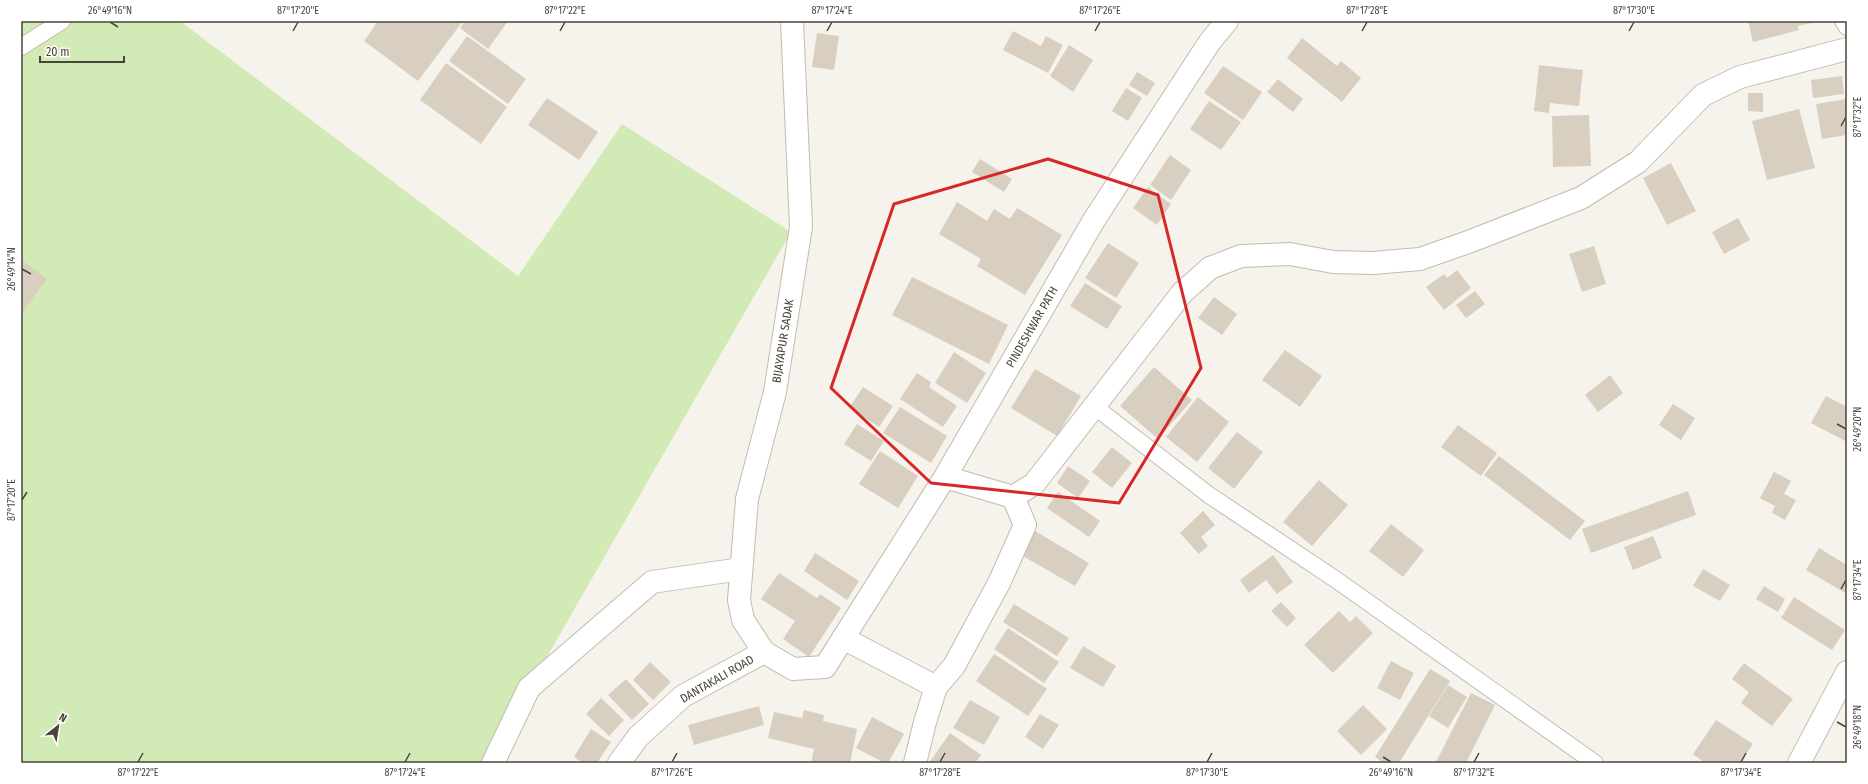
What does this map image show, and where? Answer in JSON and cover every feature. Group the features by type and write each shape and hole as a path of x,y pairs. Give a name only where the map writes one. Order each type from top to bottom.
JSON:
{"street":[{"name":"BIJAYAPUR SADAK","path":"764,652 742,620 739,600 747,499 775,392 801,227 792,21"},
{"name":"PINDESHWAR PATH","path":"843,638 945,477 1094,220 1209,43 1227,21"},
{"path":"945,477 1013,497 1034,484 1182,293 1210,268 1241,256 1290,254 1333,262 1373,264 1420,259 1580,198 1638,162 1703,95 1740,77 1847,49"},
{"path":"915,763 925,722 936,687 954,666 999,583 1025,525 1013,497"},
{"path":"494,763 528,688 652,582 741,569"},
{"path":"843,638 936,687"},
{"name":"DANTAKALI ROAD","path":"620,763 638,738 683,696 764,652 793,669 825,667 843,638"},
{"path":"1798,763 1847,672"}],"lane":[{"path":"21,47 62,21"},
{"path":"1843,21 1847,27"},
{"path":"1095,407 1210,495 1335,579 1595,763"}],"highlighted area":[{"path":"1048,159 1158,195 1201,368 1119,503 931,483 831,388 894,204"}],"green space":[{"path":"21,21 180,21 518,276 622,124 791,232 529,688 493,763 21,763"}],"building":[{"path":"378,21 463,21 418,81 364,41"},
{"path":"465,21 508,21 488,49 460,28"},
{"path":"1748,21 1816,22 1798,26 1799,30 1753,42"},
{"path":"1013,31 1041,46 1046,36 1063,45 1048,73 1003,50"},
{"path":"817,33 839,36 834,70 812,67"},
{"path":"467,36 526,79 508,104 449,61"},
{"path":"1302,38 1337,66 1341,61 1361,78 1342,102 1287,58"},
{"path":"1069,45 1093,60 1073,92 1050,76"},
{"path":"446,63 507,107 481,144 420,100"},
{"path":"1539,65 1583,70 1579,106 1550,103 1549,113 1534,111"},
{"path":"1223,66 1262,92 1243,120 1204,93"},
{"path":"1137,72 1155,83 1147,96 1129,85"},
{"path":"1842,76 1844,94 1813,98 1811,80"},
{"path":"1278,79 1303,99 1293,112 1267,92"},
{"path":"1126,88 1142,98 1128,121 1112,111"},
{"path":"1748,93 1763,93 1763,112 1748,111"},
{"path":"547,98 598,132 579,160 528,125"},
{"path":"1847,99 1847,135 1822,139 1816,104"},
{"path":"1209,101 1241,122 1221,150 1190,129"},
{"path":"1799,109 1815,168 1767,180 1752,121"},
{"path":"1589,115 1591,166 1553,167 1552,116"},
{"path":"1170,155 1191,170 1171,200 1150,185"},
{"path":"980,159 1012,179 1004,192 972,172"},
{"path":"1671,163 1696,211 1667,225 1643,178"},
{"path":"1148,187 1171,204 1157,225 1133,208"},
{"path":"957,202 987,221 994,209 1010,219 1017,208 1062,235 1025,295 977,266 981,259 939,234"},
{"path":"1738,218 1750,240 1724,254 1712,232"},
{"path":"1108,243 1139,263 1116,298 1085,278"},
{"path":"1594,246 1606,284 1582,292 1569,254"},
{"path":"21,260 47,279 21,314"},
{"path":"1457,270 1471,288 1444,310 1426,287 1444,274 1447,278"},
{"path":"912,277 1008,325 989,364 892,315"},
{"path":"1085,283 1122,306 1107,329 1070,306"},
{"path":"1475,291 1485,304 1466,318 1456,305"},
{"path":"1214,297 1237,314 1222,335 1198,318"},
{"path":"1285,350 1322,376 1300,407 1262,380"},
{"path":"954,352 986,373 967,403 935,383"},
{"path":"1154,367 1192,400 1158,439 1120,406"},
{"path":"1035,369 1081,396 1057,436 1011,408"},
{"path":"917,373 931,382 929,387 957,406 943,427 900,399"},
{"path":"1610,375 1623,393 1598,412 1585,395"},
{"path":"863,387 893,406 879,427 849,408"},
{"path":"1826,396 1847,407 1847,442 1811,423"},
{"path":"1198,397 1229,422 1197,462 1166,437"},
{"path":"1673,404 1695,418 1681,440 1659,425"},
{"path":"900,407 947,436 931,463 883,433"},
{"path":"857,424 884,441 871,461 844,444"},
{"path":"1458,425 1497,453 1481,476 1441,447"},
{"path":"1237,432 1263,452 1234,489 1208,468"},
{"path":"1112,447 1132,463 1112,488 1092,472"},
{"path":"880,451 918,476 898,508 859,484"},
{"path":"1499,456 1585,521 1570,540 1484,475"},
{"path":"1068,466 1090,481 1078,498 1057,483"},
{"path":"1774,472 1791,481 1784,494 1796,500 1785,520 1772,513 1775,506 1760,498"},
{"path":"1319,480 1348,505 1312,546 1283,522"},
{"path":"1688,491 1696,515 1591,553 1582,529"},
{"path":"1058,492 1100,521 1089,537 1047,508"},
{"path":"1203,511 1215,525 1201,537 1208,546 1199,554 1180,533"},
{"path":"1391,524 1424,550 1403,577 1369,551"},
{"path":"1035,531 1089,563 1075,586 1021,555"},
{"path":"1653,536 1662,558 1633,570 1624,547"},
{"path":"1819,548 1847,565 1847,594 1806,570"},
{"path":"815,553 859,581 847,600 804,571"},
{"path":"1273,555 1293,582 1277,594 1266,580 1249,593 1240,580"},
{"path":"1703,569 1730,585 1720,601 1693,586"},
{"path":"779,573 817,598 820,594 841,608 809,657 783,639 795,621 761,599"},
{"path":"1764,586 1785,599 1778,612 1756,599"},
{"path":"1794,597 1845,630 1832,650 1781,618"},
{"path":"1281,602 1296,618 1287,627 1271,611"},
{"path":"1014,604 1069,638 1057,656 1003,622"},
{"path":"1339,611 1350,622 1356,616 1373,633 1333,673 1304,645"},
{"path":"1008,628 1059,662 1044,683 994,649"},
{"path":"1083,646 1116,666 1103,687 1070,668"},
{"path":"994,654 1047,689 1028,716 976,681"},
{"path":"1391,661 1414,673 1400,700 1377,688"},
{"path":"650,662 671,682 653,700 633,680"},
{"path":"1744,663 1793,699 1772,726 1741,703 1749,692 1732,679"},
{"path":"1430,669 1450,681 1399,763 1384,763 1375,757"},
{"path":"626,679 649,704 632,720 608,695"},
{"path":"1448,685 1467,697 1448,728 1429,716"},
{"path":"1471,693 1495,705 1466,763 1438,763 1436,762"},
{"path":"601,698 624,720 609,736 586,714"},
{"path":"970,700 1000,717 984,745 953,728"},
{"path":"1363,705 1387,729 1361,755 1337,731"},
{"path":"759,706 764,725 694,745 688,725"},
{"path":"804,710 824,715 823,721 857,729 850,763 811,763 814,749 768,738 774,712 802,718"},
{"path":"1040,714 1059,725 1043,749 1025,737"},
{"path":"872,717 904,734 888,763 885,763 856,748"},
{"path":"1716,720 1753,744 1740,763 1705,763 1693,754"},
{"path":"591,729 611,742 597,763 583,763 574,757"},
{"path":"950,733 981,755 975,763 929,763"}]}
